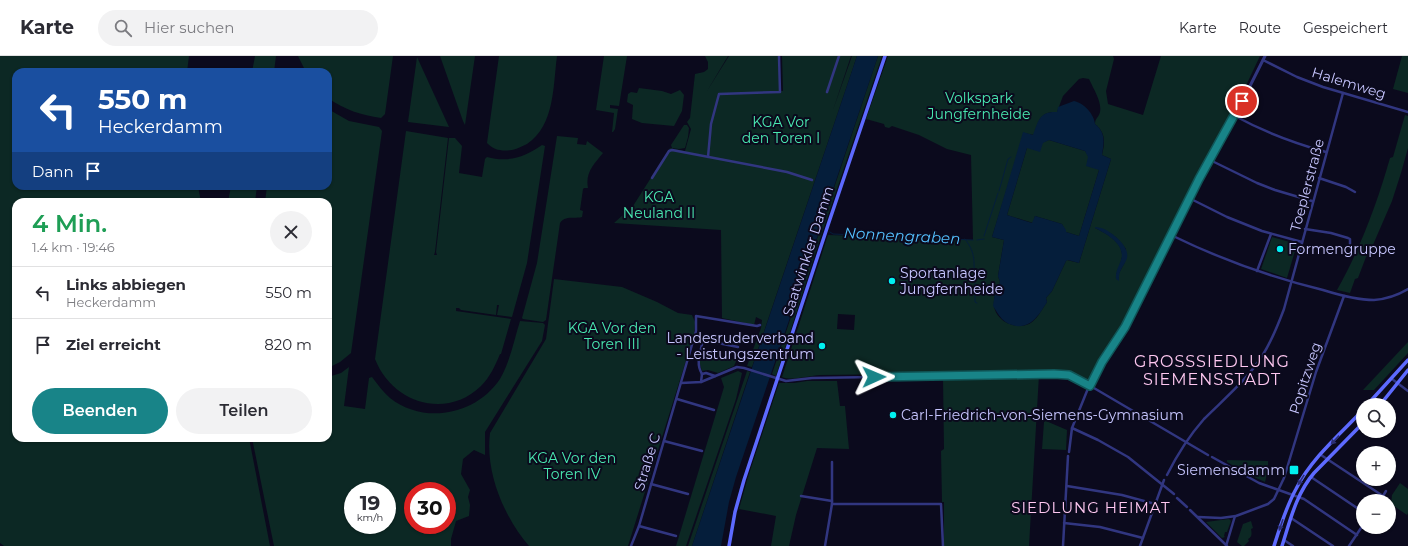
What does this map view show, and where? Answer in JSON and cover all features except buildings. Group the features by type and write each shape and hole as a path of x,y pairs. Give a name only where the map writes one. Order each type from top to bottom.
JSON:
{"main road":[{"name":"Saatwinkler Damm","path":"729,546 740,493 776,378 885,56"},
{"path":"1374,398 1408,360"},
{"path":"1386,398 1408,370"},
{"path":"1274,546 1292,496 1305,473 1356,418"},
{"path":"1282,546 1299,498 1311,477 1356,430"}],"street":[{"path":"708,157 710,124 719,94 780,92 779,56"},
{"path":"827,92 839,56"},
{"path":"1069,452 1072,428 1090,386 1102,362 1125,327 1189,198 1235,116 1264,58"},
{"name":"Halemweg","path":"1264,58 1297,77 1328,89 1408,112"},
{"name":"Toeplerstraße","path":"1167,475 1174,460 1203,420 1250,372 1262,356 1279,322 1343,93"},
{"path":"1235,116 1268,133 1326,152"},
{"path":"652,178 672,150 787,172 812,180"},
{"path":"1210,160 1257,183 1312,201"},
{"path":"1319,178 1346,187 1355,192"},
{"path":"1189,198 1227,217 1271,234 1302,242"},
{"path":"1305,229 1331,233 1348,238 1350,239 1350,245"},
{"path":"1257,271 1271,234"},
{"path":"1171,235 1221,258 1257,271 1290,282 1344,296 1362,300 1375,300 1392,297 1408,289"},
{"name":"Popitzweg","path":"1279,490 1288,466 1317,368 1344,296"},
{"name":"Straße C","path":"631,546 639,526 677,399 696,331 696,316 757,326 760,325"},
{"path":"701,382 702,374 699,369 698,360 703,340 738,347"},
{"path":"681,383 701,382 733,368 742,367 776,378 791,381 812,378 1069,375 1253,480 1308,502 1356,535 1349,546"},
{"path":"702,374 706,372 716,376"},
{"path":"1392,379 1408,392"},
{"path":"677,399 714,410"},
{"path":"1072,428 1098,440 1128,457 1174,494"},
{"path":"664,441 702,451"},
{"path":"1321,455 1380,494"},
{"path":"1063,546 1068,456"},
{"path":"825,546 832,502 832,462"},
{"path":"1311,477 1356,507"},
{"path":"1140,546 1164,480"},
{"path":"651,484 688,494"},
{"path":"1066,486 1122,494 1155,504"},
{"path":"1198,518 1221,518 1236,516 1271,502 1279,490"},
{"path":"801,496 832,502 942,504 943,546"},
{"path":"1177,498 1187,507"},
{"path":"1190,510 1226,546 1236,516"},
{"path":"1291,518 1333,546"},
{"path":"1064,523 1107,528 1142,538"},
{"path":"639,526 676,536"},
{"path":"1284,540 1293,546"}],"green space":[{"path":"0,56 189,56 188,68 12,68 12,190 199,190 200,198 12,198 12,442 250,442 270,546 4,546 0,543"},
{"path":"255,56 276,56 274,68 253,68"},
{"path":"298,56 393,56 385,114 381,118 360,114 341,106 332,100 332,68 304,68"},
{"path":"440,56 475,56 465,125 463,121"},
{"path":"499,56 557,56 553,92 548,116 536,136 527,144 512,150 499,150 493,148 487,143"},
{"path":"604,56 627,56 619,106 610,105 610,108 618,109 615,129 613,132 614,113 596,110"},
{"path":"705,56 728,56 707,91 729,56 779,56 780,91 783,91 782,56 851,56 833,110 852,56 857,56 752,367 747,366 761,328 762,320 756,317 754,325 722,318 721,230 614,223 633,206 670,148 685,151 691,129 687,122 690,118 695,74 704,72 708,69 708,62"},
{"path":"878,56 882,56 819,242 776,376 772,374"},
{"name":"Volkspark Jungfernheide","path":"888,56 1113,56 1114,59 1106,91 1108,104 1143,115 1161,56 1260,56 1232,115 1194,183 1123,326 1097,365 1089,381 1069,374 1054,372 820,375 790,379 782,377 828,235 973,240 971,155 947,149 919,135 892,126 889,128 885,127 884,124 866,119","holes":["1079,79 1089,79 1099,100 1100,112 1095,124 1099,127 1104,138 1102,155 1111,159 1079,263 1066,261 1052,291 1046,298 1047,302 1034,320 1024,326 1012,325 1002,320 998,316 994,306 995,296 1000,282 998,276 1004,240 992,237 1024,133 1034,135 1043,115 1051,112 1057,112 1063,96","1095,228 1109,232 1126,249 1125,262 1118,275 1119,278 1116,275 1122,257 1122,252 1117,243 1109,236","838,314 855,315 854,330 837,329"]},
{"path":"1402,56 1408,56 1408,93 1393,89"},
{"path":"417,57 449,127 408,122"},
{"path":"639,88 662,91 671,94 680,90 684,95 682,111 674,126 642,123 632,119 633,105 627,102 628,94 631,92 637,93"},
{"path":"332,111 349,121 379,127 382,131 351,353 340,362 332,366 332,198 266,198 266,190 332,190"},
{"path":"1405,115 1408,116 1408,148 1392,201 1358,278 1355,279 1350,293 1337,290 1353,259 1367,226 1390,158 1393,157"},
{"path":"684,125 687,125 689,128 685,148 672,148 671,145"},
{"path":"406,131 448,138 434,255 437,255 436,252 449,138 455,138 462,146 459,173 482,177 485,159 487,157 495,159 516,158 529,153 542,145 545,146 527,263 512,317 497,315 499,305 497,305 496,315 456,308 456,311 511,319 501,354 490,375 481,386 467,396 452,402 437,404 421,402 407,396 394,387 383,374 375,359"},
{"path":"557,136 578,138 577,144 586,145 587,141 603,153 589,173 587,183 588,188 583,189 580,210 583,211 582,217 567,218 560,223 546,320 543,322 522,318 537,263"},
{"path":"1049,140 1085,151 1099,170 1079,236 1066,232 1062,224 1035,216 1033,223 1007,215 1027,148"},
{"path":"230,190 256,190 256,198 229,198"},
{"path":"1272,237 1297,244 1287,278 1261,269"},
{"name":"KGA Vor den Toren IV","path":"554,279 622,287 678,313 692,315 695,322 694,335 628,546 529,546 512,522 498,493 490,463 490,433 546,339"},
{"path":"520,321 543,323 545,325 542,341 485,432 485,455 474,450 463,459 461,474 470,490 468,497 470,505 469,516 456,521 456,482 404,482 404,534 452,534 451,546 274,546 253,442 332,442 332,376 341,373 349,367 344,406 365,409 369,378 372,377 390,398 404,406 418,411 433,413 449,412 464,408 477,401 490,391 500,379 509,358"},
{"path":"1408,342 1408,353 1374,390 1363,390"},
{"path":"737,359 734,366 718,373 708,370 702,371 699,361"},
{"path":"738,371 742,373 736,399 686,546 676,546 724,387 721,378"},
{"path":"747,371 750,372 692,546 688,546"},
{"path":"1039,375 1029,546 944,546 944,502 942,502 941,451 944,449 943,378"},
{"path":"837,381 840,406 845,406 849,449 817,448 796,515 789,546 771,546 776,516 739,509 779,383"},
{"path":"1046,421 1067,430 1066,450 1042,449 1044,422"},
{"path":"1227,460 1268,461 1268,470 1265,482 1227,462"},
{"path":"1400,483 1408,489 1407,515 1396,507 1396,494 1393,494"},
{"path":"1229,519 1231,521 1227,532 1225,532 1225,537 1222,538 1206,522"},
{"path":"1251,521 1253,528 1251,529 1252,534 1248,539 1249,541 1242,546 1237,542 1243,524"}],"water":[{"path":"857,56 878,56 736,477 729,502 721,546 692,546"},
{"path":"1074,101 1078,102 1088,110 1093,116 1095,124 1099,127 1103,134 1104,142 1102,155 1111,159 1079,263 1068,260 1066,261 1052,291 1046,298 1047,302 1035,319 1027,325 1016,326 1009,324 999,316 993,306 995,293 1000,282 998,276 1004,240 992,237 1023,132 1033,135 1040,118 1046,113 1057,112 1058,107","holes":["1049,140 1085,151 1088,157 1086,166 1099,170 1079,236 1066,232 1062,224 1035,216 1032,223 1007,215 1027,148 1040,152 1043,143"]},
{"path":"1095,227 1099,227 1112,234 1126,249 1127,258 1120,271 1119,281 1116,279 1116,276 1122,255 1121,250 1110,237"}],"waterway":[{"name":"Nonnengraben","path":"999,191 1008,159 1011,157"},
{"name":"Nonnengraben","path":"984,236 998,193"},
{"name":"Nonnengraben","path":"830,232 833,234 973,240"},
{"path":"965,239 973,253 974,279"},
{"name":"Nonnengraben","path":"977,240 984,239"},
{"path":"975,283 975,302 977,303"}],"place":[{"name":"Formengruppe","path":"1280,249"},
{"name":"Sportanlage Jungfernheide","path":"892,281"},
{"name":"Landesruderverband - Leistungszentrum","path":"822,346"},
{"name":"Carl-Friedrich-von-Siemens-Gymnasium","path":"893,415"},
{"name":"Siemensdamm","path":"1294,470"}],"district":[{"name":"GROSSSIEDLUNG SIEMENSSTADT","path":"1212,370"},
{"name":"SIEDLUNG HEIMAT","path":"1091,508"}],"route":[{"path":"874,377 1062,374 1074,377 1090,386 1097,370 1125,327 1199,179 1242,101"}],"park label":[{"name":"KGA Vor den Toren I","path":"781,130"},
{"name":"KGA Neuland II","path":"659,206"},
{"name":"KGA Vor den Toren III","path":"612,336"}]}
